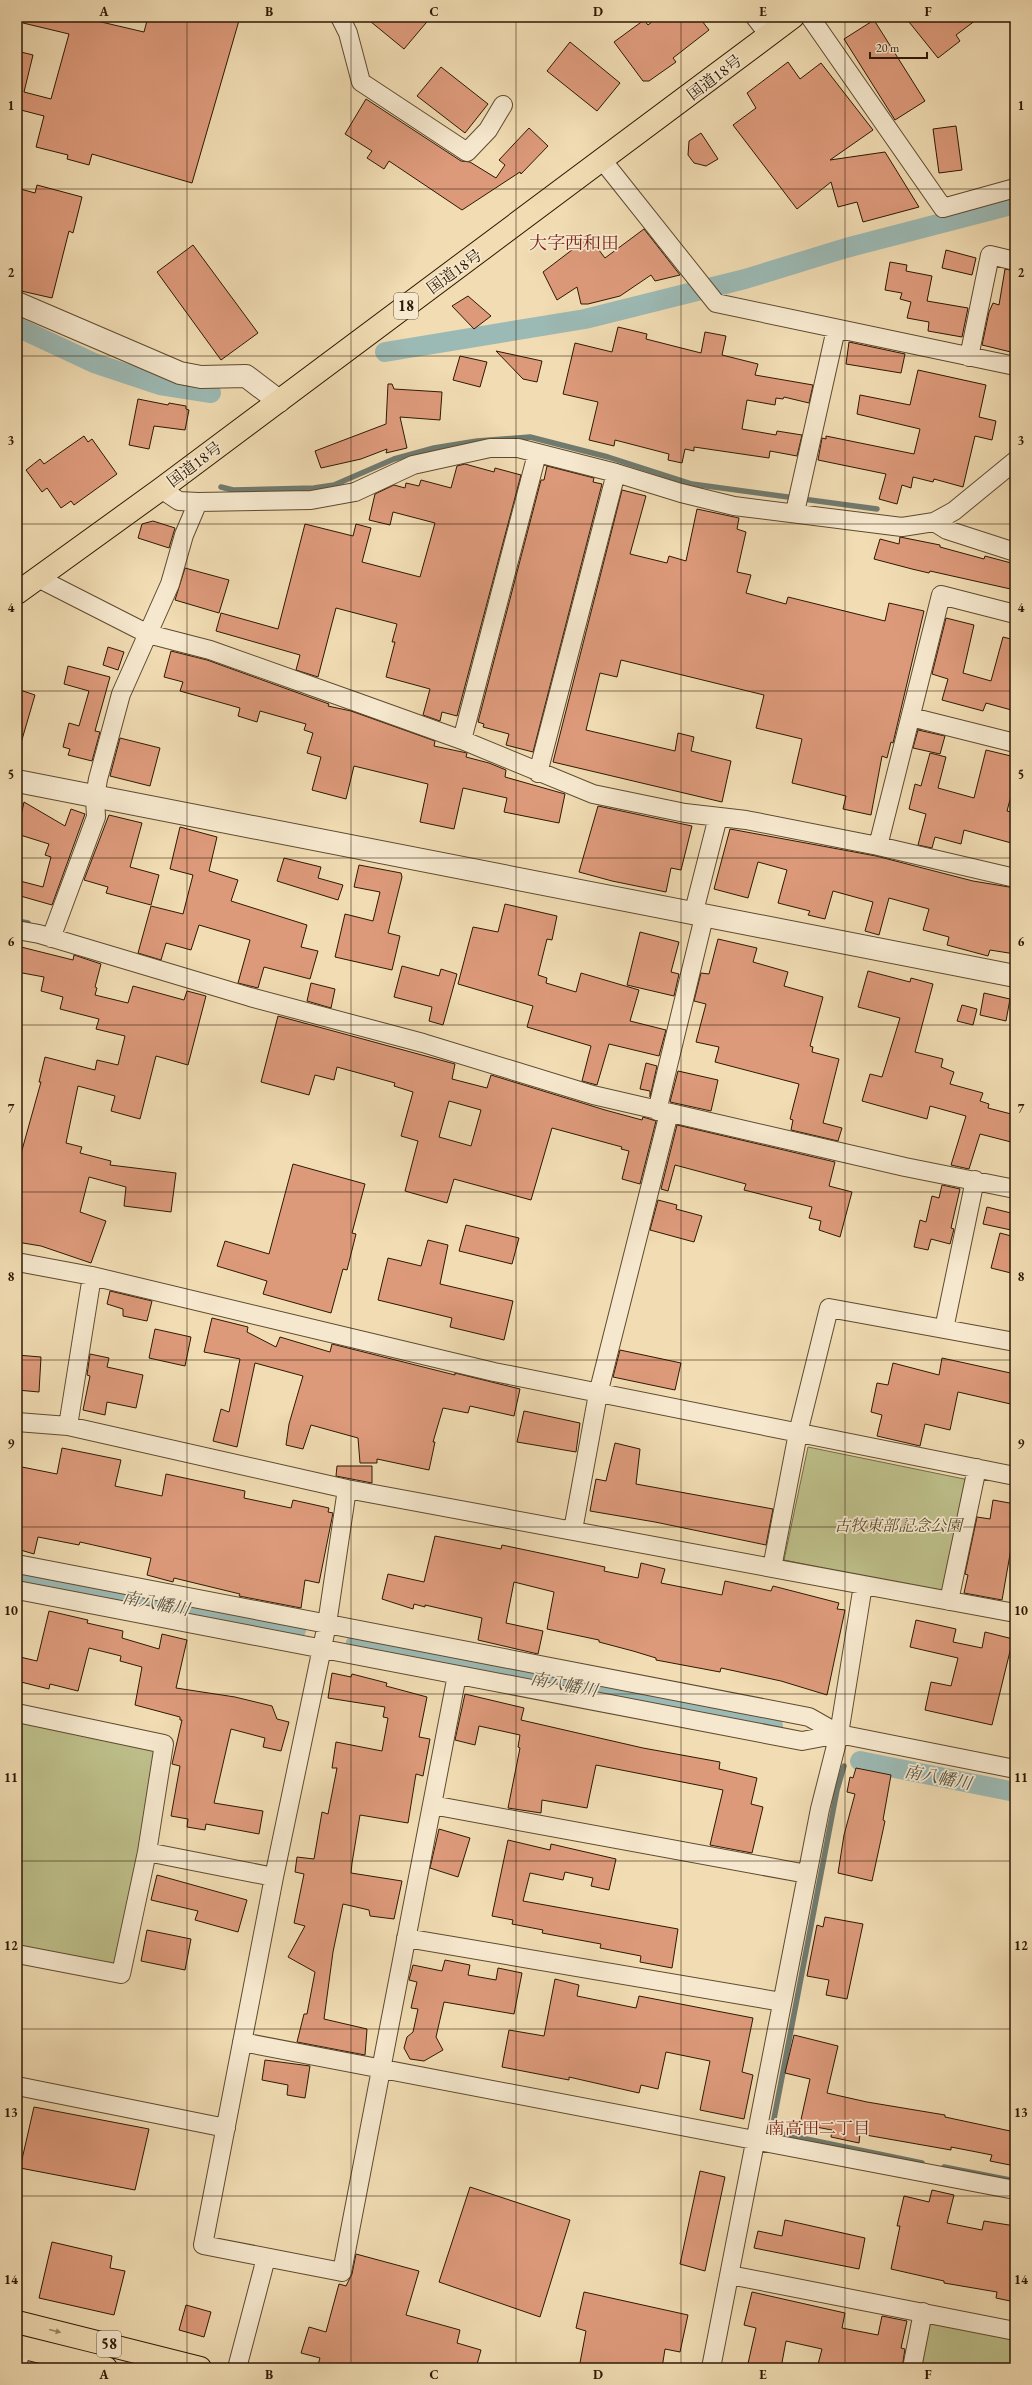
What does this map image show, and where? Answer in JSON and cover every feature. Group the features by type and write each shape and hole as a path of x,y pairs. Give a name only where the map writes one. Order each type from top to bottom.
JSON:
{"main road":[{"name":"国道18号","path":"17,593 161,489 278,400 603,161 793,17"},
{"name":"58","path":"17,2322 200,2368"},
{"name":"58","path":"19,2352 106,2368"}],"street":[{"path":"340,17 348,33 361,82 467,152 488,130 503,105"},
{"path":"755,17 769,35"},
{"path":"810,17 943,208 1015,188"},
{"path":"603,161 716,303 1015,366"},
{"path":"969,357 990,255 1015,260"},
{"path":"17,303 180,373 201,377 246,376 278,400"},
{"path":"796,505 836,329"},
{"path":"161,489 179,501 311,500 355,492 413,465 490,448 518,448 616,473 681,494 734,506 796,505 902,526 934,522 954,511 1015,461"},
{"path":"462,740 537,454"},
{"path":"538,773 616,473"},
{"path":"51,938 96,817 95,797 121,694 170,584 184,534 198,502"},
{"path":"934,522 947,530 1015,552"},
{"path":"38,578 148,634 210,650 462,740 538,773 593,794 685,813 746,820 878,846 1015,878"},
{"path":"878,846 942,595 1015,614"},
{"path":"911,717 1015,743"},
{"path":"17,781 380,851 699,916 1015,976"},
{"path":"572,1530 598,1394 663,1112 718,817"},
{"path":"17,930 51,938 250,997 423,1043 593,1095 905,1167 1015,1189"},
{"path":"944,1329 975,1180"},
{"path":"17,1262 92,1276 494,1372 798,1434 1015,1476"},
{"path":"68,1426 92,1276"},
{"path":"772,1568 798,1434 829,1308 1015,1342"},
{"path":"17,1422 68,1426 347,1489 1015,1613"},
{"path":"949,1601 977,1468"},
{"path":"347,1489 327,1624 274,1877 202,2245 342,2272 457,1675"},
{"path":"17,1564 809,1717 839,1734 1015,1769"},
{"path":"711,2368 820,1809 839,1734 863,1585"},
{"path":"17,1590 802,1741 839,1734"},
{"path":"17,1713 164,1744 147,1852 121,1974 17,1954"},
{"path":"432,1806 807,1874"},
{"path":"147,1852 274,1877"},
{"path":"406,1938 782,2002"},
{"path":"242,2042 1015,2190"},
{"path":"17,2086 226,2128"},
{"path":"237,2368 266,2258"},
{"path":"730,2274 1015,2331"},
{"path":"912,2368 923,2312"}],"green space":[{"name":"古牧東部記念公園","path":"808,1447 969,1480 945,1594 784,1560"},
{"path":"17,1713 164,1744 121,1974 17,1954"},
{"path":"933,2322 1015,2337 1015,2368 917,2368 925,2329"}],"building":[{"path":"23,17 80,17 144,32 148,17 240,17 192,183 92,154 89,165 67,159 68,155 36,147 44,116 17,109 17,51 33,55 24,92 51,99 69,34 23,23"},
{"path":"365,17 431,17 404,49"},
{"path":"658,17 699,17 709,30 673,58 676,62 649,81 643,81 614,42 644,20 648,25"},
{"path":"905,17 980,17 956,35 960,41 938,58"},
{"path":"874,20 925,101 895,120 844,39"},
{"path":"570,42 620,83 597,111 547,71"},
{"path":"788,62 800,79 821,63 873,130 830,160 885,152 919,207 863,222 857,202 838,207 831,182 797,209 733,125 756,108 747,93"},
{"path":"441,67 488,104 465,133 417,96"},
{"path":"366,99 461,161 470,162 496,178 505,165 499,160 529,128 548,146 521,174 520,172 462,210 389,161 384,169 367,158 372,151 345,134"},
{"path":"956,126 962,170 939,173 933,129"},
{"path":"701,133 718,159 706,166 694,163 688,155 689,141"},
{"path":"37,185 82,197 73,233 69,231 52,298 17,290 17,188 35,193"},
{"path":"644,229 680,275 655,281 651,275 620,296 588,304 581,304 577,287 557,300 543,272 589,237 605,258"},
{"path":"193,245 258,333 221,360 157,272"},
{"path":"946,250 976,258 972,275 942,268"},
{"path":"890,262 907,265 906,271 932,276 927,301 968,308 962,337 928,331 929,322 907,318 911,302 900,299 902,293 885,290"},
{"path":"1005,269 1015,271 1015,353 982,345 989,312 993,303 999,305"},
{"path":"468,296 491,316 474,329 452,306"},
{"path":"618,327 647,334 646,339 701,353 705,332 726,336 722,355 758,364 755,375 813,385 809,403 784,397 783,399 776,398 775,405 747,400 742,429 776,435 777,431 802,435 797,456 770,451 769,458 694,447 694,451 685,449 682,463 668,460 669,454 615,440 614,446 589,440 598,402 563,394 575,343 612,352"},
{"path":"849,342 905,354 901,373 846,364"},
{"path":"496,351 542,361 537,382 523,379"},
{"path":"460,356 487,362 480,387 453,380"},
{"path":"918,370 986,385 979,417 996,421 992,440 975,436 963,487 934,479 933,482 913,477 911,488 902,485 897,504 879,499 886,474 818,460 822,438 826,439 826,436 914,454 920,429 857,414 860,395 910,405"},
{"path":"388,384 392,384 394,389 442,392 440,420 400,417 407,448 386,453 387,449 361,459 321,468 315,451 386,424"},
{"path":"138,399 168,405 169,403 186,406 186,409 189,410 185,430 154,426 149,449 129,445"},
{"path":"84,436 88,442 92,439 117,474 74,505 71,501 61,508 47,488 42,492 26,470 40,459 44,464"},
{"path":"465,464 494,472 495,468 521,475 457,716 442,712 440,721 423,715 430,689 386,677 395,642 392,642 397,624 336,608 318,677 296,670 300,655 216,631 221,613 278,629 305,524 353,536 356,524 371,528 362,562 420,577 435,523 393,512 390,525 369,520 375,494 394,485 405,488 406,483 419,486 421,480 451,488 457,466"},
{"path":"547,466 594,478 593,482 602,484 533,752 506,745 509,734 483,727 484,724 478,722 541,480 544,480"},
{"path":"622,490 646,496 630,554 667,563 669,556 686,561 697,509 739,518 737,529 746,532 737,572 751,575 746,593 786,604 788,597 885,621 889,603 924,611 893,743 891,742 887,758 882,756 871,815 843,809 846,796 792,783 802,739 756,728 764,695 621,660 617,677 600,673 586,730 675,751 678,733 694,737 691,751 731,761 722,802 553,762"},
{"path":"153,521 175,528 169,548 138,538 142,524"},
{"path":"900,537 940,545 940,547 984,559 985,556 1015,564 1015,590 930,571 929,573 874,559 880,539 899,544"},
{"path":"185,568 229,580 219,613 175,600"},
{"path":"946,618 974,625 963,673 991,681 1003,637 1015,640 1015,711 986,703 983,711 942,700 948,679 932,674"},
{"path":"108,647 124,652 118,670 103,665"},
{"path":"171,651 207,660 329,704 328,706 351,711 435,741 434,746 467,753 466,757 489,763 506,770 505,777 565,794 559,823 504,812 507,798 463,788 454,829 420,822 428,784 354,766 346,799 312,790 321,757 307,753 313,733 304,730 306,724 260,711 257,722 238,716 240,708 180,691 183,682 164,677"},
{"path":"68,666 110,677 95,731 100,732 92,761 68,755 70,749 63,747 69,723 79,726 89,691 64,684"},
{"path":"17,689 35,695 21,743 17,742"},
{"path":"918,730 945,736 940,754 913,748"},
{"path":"120,738 160,748 150,786 110,776"},
{"path":"986,750 1015,757 1015,781 1007,811 1015,813 1015,844 964,830 961,844 935,837 932,848 918,845 926,814 909,809 915,784 921,786 930,753 946,757 938,788 974,798"},
{"path":"24,802 65,826 71,809 85,814 52,905 17,895 20,881 43,887 51,857 45,855 49,844 17,834"},
{"path":"598,806 692,826 681,870 671,868 666,892 612,881 579,872"},
{"path":"109,815 142,823 130,867 159,875 151,905 106,893 108,887 84,880"},
{"path":"180,827 217,837 209,871 238,880 231,901 307,925 301,947 318,951 310,979 264,967 258,988 238,983 250,940 199,925 191,950 166,943 161,960 138,953 151,906 183,914 193,875 170,869"},
{"path":"730,829 876,856 973,881 1015,888 1015,954 990,950 988,956 947,945 949,937 923,930 929,909 889,898 879,935 865,931 873,902 833,891 825,919 808,915 810,911 778,903 787,870 758,862 748,898 714,889"},
{"path":"284,858 321,867 318,878 343,885 338,900 277,881"},
{"path":"359,865 401,873 402,877 388,933 400,936 392,970 335,957 345,914 373,921 380,892 354,887"},
{"path":"505,904 557,916 552,940 547,939 538,975 547,978 546,983 576,992 581,973 639,990 630,1021 666,1030 659,1056 609,1044 597,1085 582,1081 591,1046 527,1027 533,1006 458,984 473,927 498,932"},
{"path":"640,932 679,942 671,972 679,974 674,996 627,985"},
{"path":"718,939 757,948 753,962 788,972 784,986 823,997 810,1046 813,1047 812,1052 839,1059 823,1123 842,1128 838,1141 791,1130 793,1120 790,1119 799,1084 715,1062 719,1047 696,1042 706,1004 694,1001 701,973 709,974"},
{"path":"17,946 73,960 74,955 101,964 95,987 97,988 95,995 128,1003 133,986 184,1000 187,991 206,996 188,1065 156,1056 140,1119 111,1111 115,1096 78,1086 66,1143 82,1147 80,1153 111,1161 110,1165 176,1173 171,1212 124,1206 126,1187 89,1177 80,1212 106,1221 91,1263 41,1246 17,1242 17,1168 41,1082 39,1082 45,1057 95,1070 97,1060 118,1065 125,1036 96,1029 99,1019 60,1009 63,997 41,991 44,977 17,972"},
{"path":"402,966 439,976 441,969 457,974 443,1025 429,1021 432,1007 394,997"},
{"path":"868,971 910,982 911,978 933,984 915,1052 943,1059 941,1067 954,1072 950,1084 983,1093 980,1101 989,1104 988,1108 1015,1115 1015,1143 980,1134 969,1169 951,1165 966,1116 930,1106 927,1119 862,1101 870,1074 882,1077 900,1018 858,1007"},
{"path":"311,983 335,989 331,1008 307,1001"},
{"path":"984,993 1010,999 1006,1021 980,1015"},
{"path":"962,1005 977,1009 973,1025 957,1021"},
{"path":"278,1016 455,1064 452,1079 487,1088 491,1075 605,1110 642,1120 643,1117 656,1121 640,1184 622,1179 629,1151 621,1149 622,1147 552,1128 531,1200 454,1179 447,1203 405,1191 418,1141 401,1136 413,1092 394,1086 395,1083 337,1067 334,1080 315,1075 309,1095 261,1082","holes":["449,1101 481,1110 471,1146 439,1137"]},
{"path":"646,1063 657,1066 650,1097 650,1091 640,1089"},
{"path":"678,1071 718,1080 711,1111 670,1102"},
{"path":"677,1125 835,1162 829,1186 852,1192 840,1237 819,1230 821,1221 809,1218 812,1207 744,1190 746,1184 675,1165 668,1191 661,1189"},
{"path":"293,1164 365,1184 352,1233 356,1234 347,1270 343,1269 331,1313 263,1294 267,1281 217,1266 225,1241 269,1254"},
{"path":"942,1185 960,1189 951,1228 954,1229 950,1244 931,1239 928,1250 914,1247 920,1220 926,1222 932,1196 939,1198"},
{"path":"658,1200 677,1205 676,1209 702,1216 694,1242 650,1230"},
{"path":"987,1207 1015,1214 1011,1230 983,1224"},
{"path":"466,1225 519,1238 512,1264 459,1251"},
{"path":"1000,1233 1015,1237 1015,1274 991,1268"},
{"path":"428,1240 448,1245 440,1284 513,1301 504,1340 450,1327 452,1318 378,1300 388,1258 421,1266"},
{"path":"110,1291 152,1301 147,1321 123,1316 123,1309 107,1304"},
{"path":"212,1318 248,1327 247,1332 276,1347 280,1337 330,1352 332,1344 455,1375 455,1373 520,1389 514,1416 470,1406 468,1413 443,1408 433,1442 435,1442 429,1470 377,1459 377,1463 360,1463 358,1438 311,1425 303,1449 286,1445 289,1424 303,1376 255,1363 237,1447 213,1441 221,1409 229,1412 240,1359 204,1352"},
{"path":"155,1329 191,1337 185,1366 149,1358"},
{"path":"620,1350 681,1363 675,1390 613,1377"},
{"path":"90,1354 109,1358 107,1367 143,1375 136,1408 107,1402 105,1415 83,1410 90,1376 87,1375"},
{"path":"17,1355 41,1357 39,1392 17,1390"},
{"path":"942,1358 1015,1374 1015,1405 958,1392 950,1430 925,1424 920,1446 877,1436 882,1415 871,1412 877,1383 888,1385 893,1363 939,1375"},
{"path":"524,1411 580,1423 576,1452 517,1442"},
{"path":"615,1443 640,1449 636,1484 773,1509 766,1545 655,1522 590,1511 596,1479 606,1481"},
{"path":"62,1448 121,1460 115,1486 162,1496 166,1474 245,1491 244,1498 291,1508 293,1500 329,1508 328,1512 333,1513 319,1583 305,1580 301,1608 239,1596 240,1594 174,1578 173,1582 147,1575 151,1558 80,1542 79,1545 38,1537 34,1554 17,1549 17,1466 57,1474"},
{"path":"337,1466 372,1466 372,1483 336,1476"},
{"path":"993,1500 1015,1504 1015,1526 1002,1600 964,1593 968,1575 965,1574 977,1517 990,1519"},
{"path":"435,1536 501,1549 502,1545 605,1567 604,1571 638,1578 641,1563 665,1569 661,1583 722,1595 725,1581 771,1591 773,1586 839,1603 837,1609 845,1610 827,1695 781,1681 721,1668 720,1672 656,1660 656,1658 599,1642 599,1640 547,1629 554,1592 514,1582 506,1623 543,1631 538,1654 478,1640 482,1618 425,1605 425,1607 414,1604 413,1609 382,1599 388,1574 424,1582"},
{"path":"49,1611 88,1620 87,1623 123,1631 122,1638 159,1649 162,1634 187,1640 176,1688 235,1697 272,1706 277,1719 289,1722 281,1751 263,1747 265,1738 231,1729 214,1803 263,1811 259,1834 206,1824 205,1830 187,1827 188,1819 171,1816 180,1766 172,1764 182,1720 180,1720 180,1717 135,1705 142,1667 120,1661 121,1656 89,1648 78,1691 50,1684 49,1689 17,1681 20,1657 37,1661"},
{"path":"916,1620 956,1629 953,1642 982,1648 985,1632 1013,1639 992,1725 925,1710 931,1682 951,1686 958,1658 910,1647"},
{"path":"332,1673 351,1677 352,1674 387,1683 386,1686 427,1697 419,1737 430,1739 423,1776 416,1774 408,1823 360,1815 352,1863 351,1873 402,1881 394,1919 370,1916 369,1910 343,1904 333,1952 324,2019 367,2029 365,2055 297,2042 304,2014 307,2014 315,1972 288,1957 305,1926 294,1923 304,1874 295,1872 297,1857 314,1859 322,1812 328,1814 337,1768 332,1768 336,1742 382,1751 388,1718 383,1717 385,1707 328,1698"},
{"path":"465,1694 524,1708 521,1720 643,1748 720,1762 719,1769 757,1778 751,1804 763,1807 752,1853 710,1845 723,1790 596,1765 587,1808 542,1800 541,1813 508,1808 520,1748 518,1747 520,1735 479,1726 475,1745 455,1740"},
{"path":"856,1768 891,1775 883,1820 885,1821 872,1881 838,1873 844,1835 855,1794 847,1792 850,1777 853,1778"},
{"path":"439,1829 470,1838 458,1877 430,1868"},
{"path":"508,1840 550,1850 551,1844 616,1859 609,1890 591,1886 593,1878 565,1872 563,1880 530,1873 523,1901 678,1929 672,1968 640,1962 641,1956 600,1948 601,1944 542,1933 543,1930 512,1924 513,1920 492,1916"},
{"path":"157,1875 247,1900 238,1932 195,1920 198,1911 151,1900"},
{"path":"825,1917 863,1924 847,1999 826,1995 829,1980 807,1976 817,1925 823,1927"},
{"path":"147,1930 191,1939 185,1970 141,1961"},
{"path":"445,1960 470,1965 468,1975 496,1980 498,1968 522,1973 514,2014 444,2002 436,2037 443,2050 424,2061 410,2059 404,2048 407,2037 413,2032 418,2009 411,2008 417,1982 409,1980 413,1965 442,1971"},
{"path":"555,1979 579,1985 577,1996 636,2008 639,1996 753,2018 742,2072 753,2075 744,2119 700,2110 710,2061 666,2052 658,2089 641,2085 639,2093 569,2077 569,2080 502,2067 509,2030 544,2036"},
{"path":"794,2035 838,2046 827,2093 867,2102 945,2115 945,2117 1015,2132 1015,2166 990,2161 992,2155 951,2147 951,2150 860,2134 859,2143 831,2137 832,2130 800,2124 810,2079 785,2073"},
{"path":"265,2060 310,2066 305,2098 287,2095 288,2085 262,2080"},
{"path":"34,2107 149,2129 135,2190 20,2168"},
{"path":"700,2171 725,2177 705,2271 680,2264"},
{"path":"470,2187 570,2220 540,2317 439,2282"},
{"path":"932,2190 954,2195 947,2223 982,2230 984,2221 1015,2226 1015,2302 996,2298 997,2292 944,2283 944,2281 891,2269 900,2226 897,2226 904,2196 929,2202"},
{"path":"785,2220 865,2238 859,2269 754,2248 758,2231 782,2236"},
{"path":"52,2242 112,2256 110,2268 125,2271 114,2315 39,2298"},
{"path":"356,2254 419,2271 406,2315 460,2330 457,2343 481,2350 476,2368 317,2368 320,2358 301,2353 309,2327 326,2332 339,2284 346,2286 352,2274"},
{"path":"584,2292 688,2315 680,2352 665,2349 662,2368 579,2368 586,2331 576,2328"},
{"path":"752,2292 845,2313 842,2328 878,2335 882,2316 907,2321 901,2348 905,2349 902,2368 817,2368 822,2349 786,2341 781,2368 747,2368 756,2328 744,2325"},
{"path":"186,2305 211,2312 204,2337 179,2330"}],"waterway":[{"path":"385,352 585,319 745,279 846,248 1015,204"},
{"path":"17,327 94,363 160,385 211,393"},
{"path":"221,487 233,490 314,488 334,485 394,459 434,448 477,441 530,437 608,457 692,484 877,509"},
{"path":"17,921 28,923"},
{"name":"南八幡川","path":"17,1577 296,1630"},
{"name":"南八幡川","path":"356,1643 773,1726"},
{"name":"南八幡川","path":"860,1761 1015,1792"},
{"path":"844,1766 837,1790 773,2124 782,2134 922,2163"},
{"path":"944,2167 1015,2181"}],"district":[{"name":"大字西和田","path":"574,243"},
{"name":"南高田二丁目","path":"819,2128"}]}
